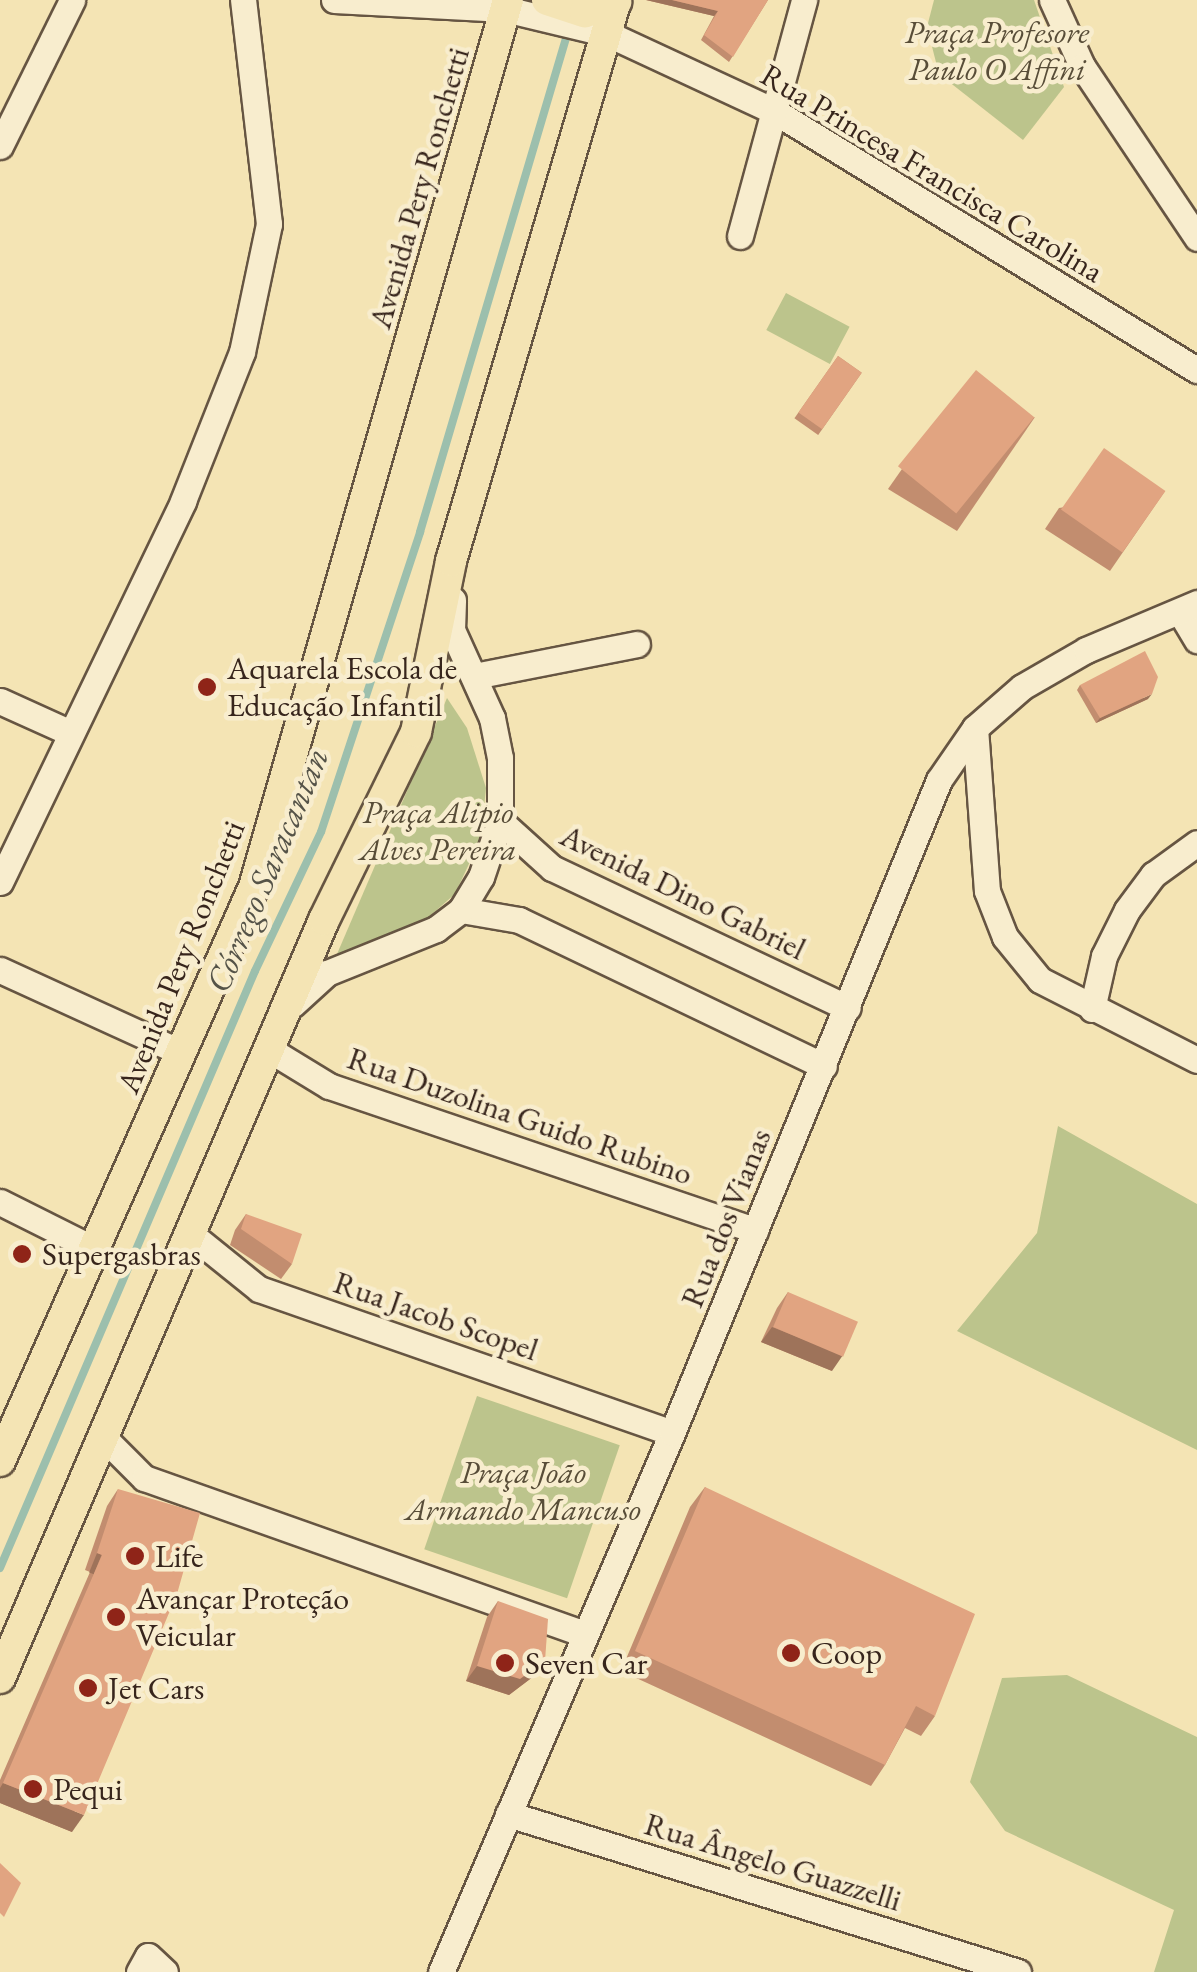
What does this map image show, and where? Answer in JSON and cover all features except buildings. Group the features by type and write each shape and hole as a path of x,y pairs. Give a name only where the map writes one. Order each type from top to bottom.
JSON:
{"main road":[{"path":"0,1678 12,1626 106,1440 281,1020 416,732 451,561 486,460 594,25 616,1"},
{"path":"523,6 594,25"},
{"name":"Avenida Pery Ronchetti","path":"2,1453 182,1053 264,858 523,6"}],"street":[{"path":"0,146 72,0"},
{"path":"0,882 183,501 242,352 269,224 243,0"},
{"path":"334,0 523,6"},
{"path":"740,236 804,0"},
{"path":"1052,0 1082,66 1197,238"},
{"name":"Rua Princesa Francisca Carolina","path":"594,25 774,111 1197,370"},
{"path":"281,1020 327,973 411,943 462,910 482,877 500,821 500,758 474,676 452,630 452,612 486,460"},
{"path":"1188,607 1197,640"},
{"name":"Rua dos Vianas","path":"444,1971 672,1434 848,1008 924,812 974,728 1022,688 1086,650 1188,607"},
{"path":"474,676 637,644"},
{"path":"0,701 71,732"},
{"path":"974,728 984,874 1005,937 1040,980 1197,1060"},
{"name":"Avenida Dino Gabriel","path":"500,821 552,868 848,1008"},
{"path":"1092,1009 1104,956 1127,910 1153,875 1197,844"},
{"path":"462,910 519,920 824,1066"},
{"path":"0,970 182,1053"},
{"name":"Rua Duzolina Guido Rubino","path":"270,1050 329,1086 755,1230"},
{"path":"0,1202 94,1249"},
{"name":"Rua Jacob Scopel","path":"192,1236 259,1289 672,1434"},
{"path":"106,1440 144,1478 585,1634"},
{"name":"Rua Ângelo Guazzelli","path":"508,1814 1018,1972"}],"green space":[{"name":"Praça Profesore Paulo O Affini","path":"934,0 1034,0 1064,87 1023,140 939,74 927,27"},
{"path":"786,293 850,327 830,364 766,330"},
{"name":"Praça Alipio Alves Pereira","path":"447,698 467,728 486,788 481,838 455,894 401,941 337,954"},
{"path":"1058,1126 1197,1204 1197,1450 957,1331 1037,1233"},
{"name":"Praça João Armando Mancuso","path":"477,1396 620,1445 567,1598 424,1549"},
{"path":"1067,1675 1197,1737 1197,1972 1154,1972 1174,1910 1005,1831 970,1782 1002,1678"}],"waterway":[{"name":"Córrego Saracantan","path":"0,1568 255,971 321,832 420,532 569,28"}],"place":[{"name":"Aquarela Escola de Educação Infantil","path":"207,687"},
{"name":"Supergasbras","path":"22,1254"},
{"name":"Life","path":"135,1556"},
{"name":"Avançar Proteção Veicular","path":"116,1617"},
{"name":"Coop","path":"791,1653"},
{"name":"Seven Car","path":"505,1663"},
{"name":"Jet Cars","path":"88,1688"},
{"name":"Pequi","path":"33,1789"}]}
